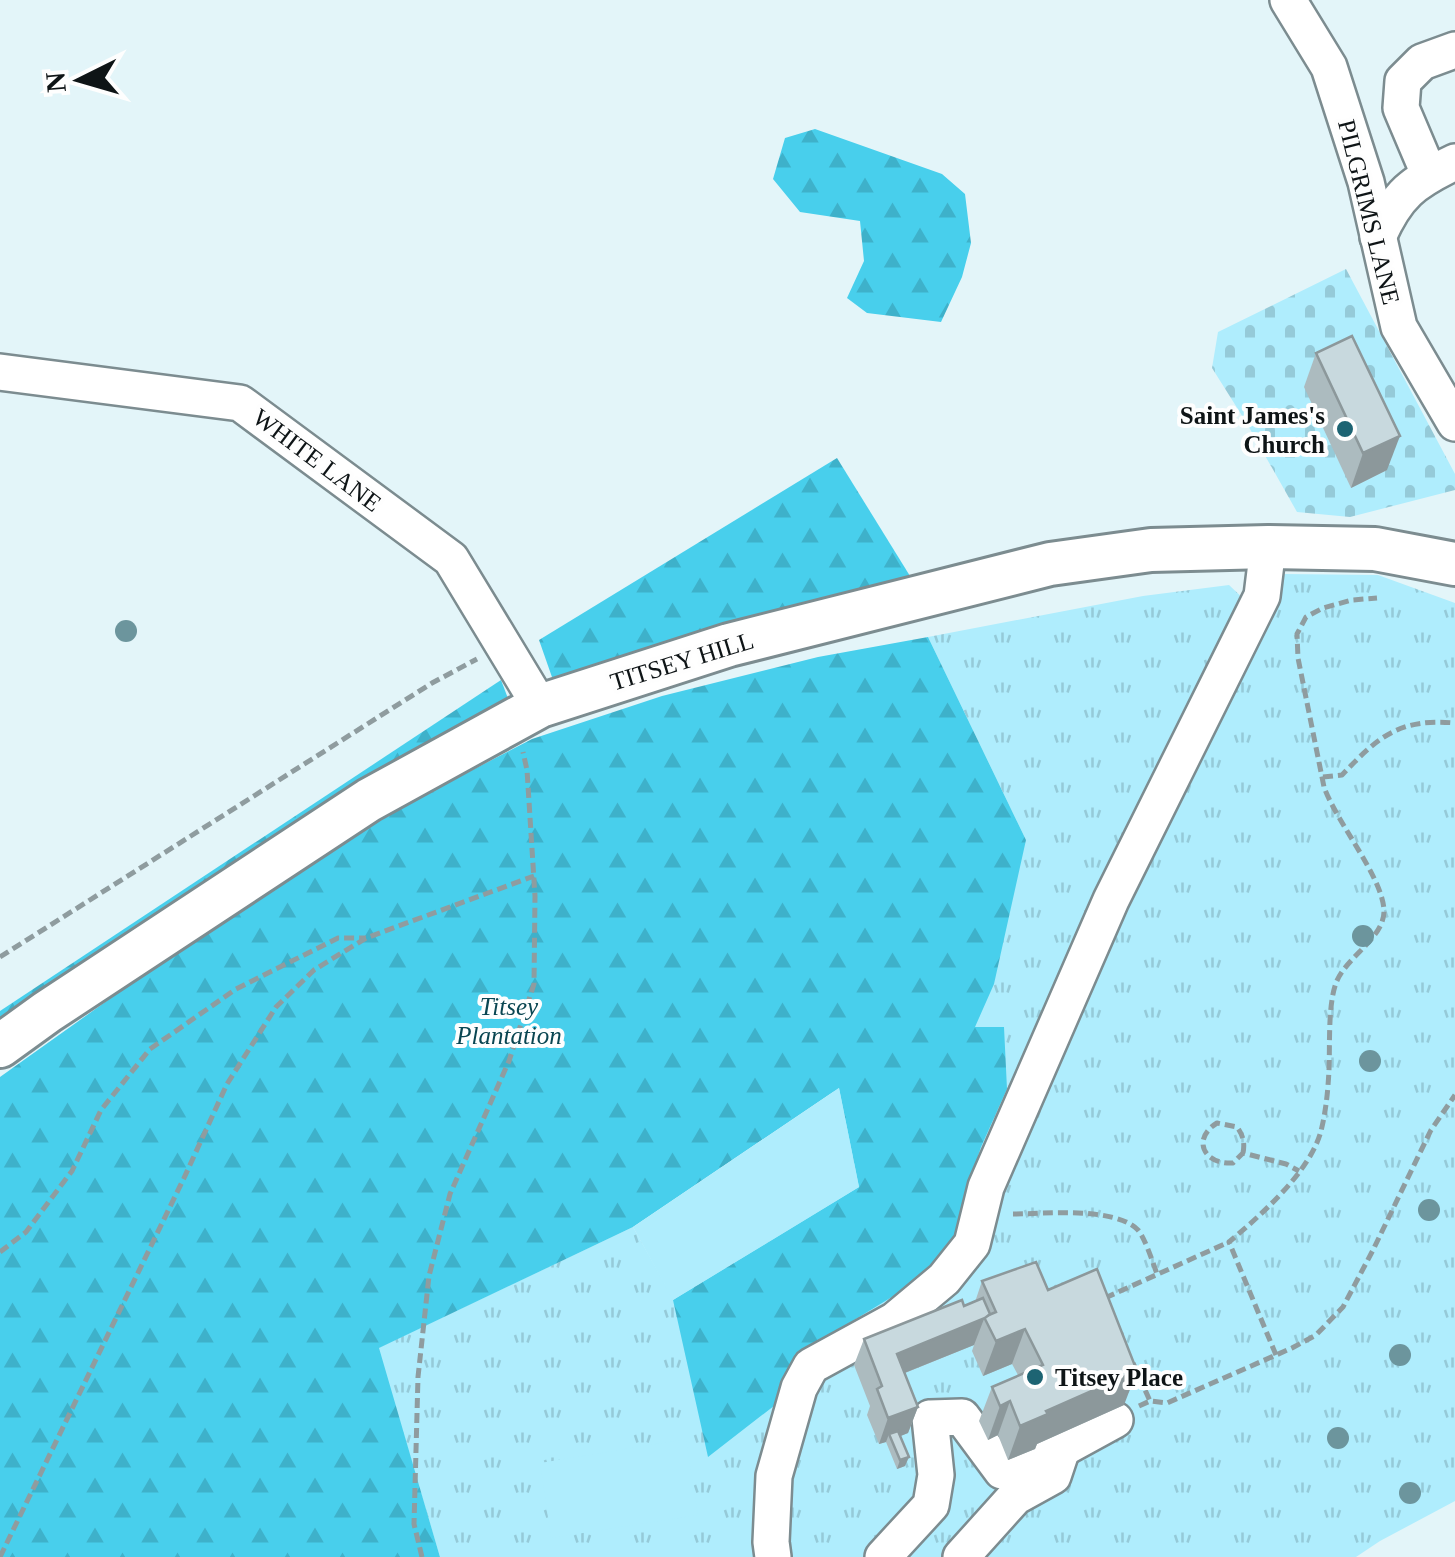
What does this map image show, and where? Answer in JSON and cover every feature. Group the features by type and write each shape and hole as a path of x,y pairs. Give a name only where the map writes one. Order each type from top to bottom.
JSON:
{"main road":[{"name":"TITSEY HILL","path":"0,1046 369,800 528,713 729,645 1050,564 1151,550 1374,549 1455,564"}],"street":[{"name":"PILGRIMS LANE","path":"1288,0 1330,67 1366,182 1399,327 1455,423"},
{"path":"1378,238 1390,208 1420,179 1442,168 1400,108 1402,81 1422,62 1455,50"},
{"name":"WHITE LANE","path":"0,372 240,403 451,559 502,646 528,713"},
{"path":"773,1557 774,1476 799,1388 811,1366 895,1320 944,1279 972,1244 986,1188 1112,900 1262,596 1268,547"},
{"path":"883,1557 931,1505 936,1474 930,1418 962,1416 1002,1471 1062,1449 1115,1420"},
{"path":"961,1557 1015,1497 1052,1476 1062,1449"}],"path":[{"path":"1100,1300 1229,1242 1299,1171 1321,1132 1328,1093 1335,984 1348,963 1380,928 1384,913 1364,861 1332,806 1296,634 1306,617 1323,608 1378,598"},
{"path":"0,957 432,683 502,646"},
{"path":"422,1557 414,1524 418,1377 429,1276 450,1194 509,1061 534,984 534,876 526,770 528,713"},
{"path":"1323,777 1342,775 1366,749 1390,732 1413,724 1455,723"},
{"path":"0,1557 226,1084 276,1007 314,970 366,938 534,876"},
{"path":"0,1252 26,1232 72,1171 101,1110 150,1048 236,989 338,938 366,938"},
{"path":"1115,1420 1150,1401 1166,1403 1316,1335 1343,1307 1431,1130 1455,1095"},
{"path":"1218,1123 1237,1127 1243,1153 1232,1164 1209,1158 1204,1149 1207,1130 1218,1123"},
{"path":"1243,1153 1299,1171"},
{"path":"980,1211 1082,1212 1124,1223 1138,1231 1157,1274"},
{"path":"1229,1242 1276,1355"},
{"path":"1130,1357 1150,1401"}],"green space":[{"path":"815,129 942,174 965,194 971,243 962,277 941,322 867,313 847,298 864,261 860,221 800,212 773,179 785,138"},
{"path":"1346,269 1455,474 1455,490 1350,517 1297,512 1212,368 1218,332"},
{"path":"837,458 910,576 553,680 539,640"},
{"path":"1283,574 1378,575 1455,603 1455,1501 1356,1557 440,1557 378,1348 633,1227 674,1300 1026,840 928,637 1143,596 1229,585 1247,602 1270,606"},
{"name":"Titsey Plantation","path":"928,637 1026,840 994,984 975,1027 1004,1027 1007,1089 981,1147 955,1240 918,1281 797,1355 779,1402 708,1457 673,1300 859,1187 839,1088 633,1227 379,1348 440,1557 0,1557 0,1077 160,963 384,816 532,739 662,696 818,657"},
{"path":"501,680 509,701 0,1029 0,1011"},
{"path":"839,1088 859,1187 673,1300 633,1227"},
{"path":"686,1439 698,1515 551,1538 540,1463"}],"building":[{"path":"1352,336 1400,436 1363,453 1316,353"},
{"path":"1036,1262 1048,1290 1097,1269 1137,1371 1020,1426 1010,1401 1000,1406 992,1387 1043,1365 1025,1329 996,1341 984,1317 996,1312 982,1281"},
{"path":"983,1298 990,1314 985,1318 897,1354 918,1407 888,1418 877,1389 882,1386 864,1339 962,1300 964,1306"},
{"path":"898,1431 909,1457 900,1460 889,1434"}],"place":[{"name":"Saint James's Church","path":"1345,429"},
{"name":"Titsey Place","path":"1035,1377"}]}
